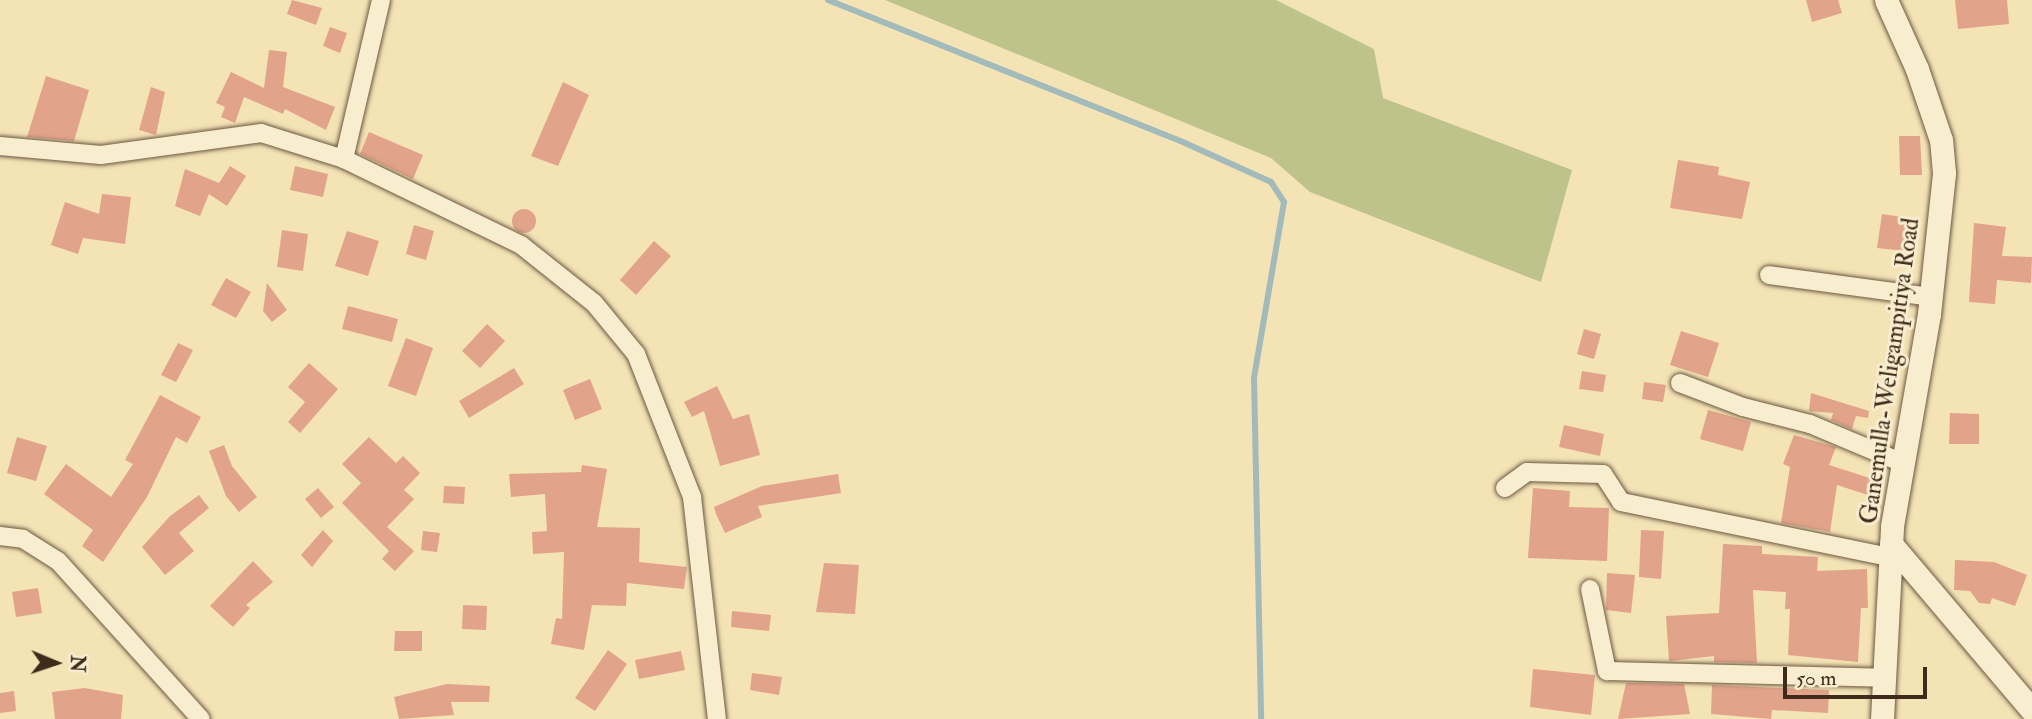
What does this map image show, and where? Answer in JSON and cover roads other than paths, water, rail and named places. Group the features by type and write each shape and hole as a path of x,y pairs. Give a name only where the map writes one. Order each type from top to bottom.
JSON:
{"street":[{"path":"344,159 381,0"},
{"name":"Ganemulla-Weligampitiya Road","path":"1882,719 1890,551 1905,464 1906,437 1931,297 1944,173 1941,140 1917,69 1886,0"},
{"path":"0,146 101,155 261,132 344,159 521,245 594,303 636,354 692,497 717,719"},
{"path":"1769,275 1931,297"},
{"path":"1680,383 1743,407 1810,424 1905,464"},
{"path":"1504,488 1527,472 1603,474 1621,502 1890,551 2032,710"},
{"path":"0,536 23,539 58,561 201,719"},
{"path":"1590,589 1607,671 1885,678"}],"waterway":[{"path":"828,0 1185,143 1271,182 1284,202 1254,378 1261,719"}]}
